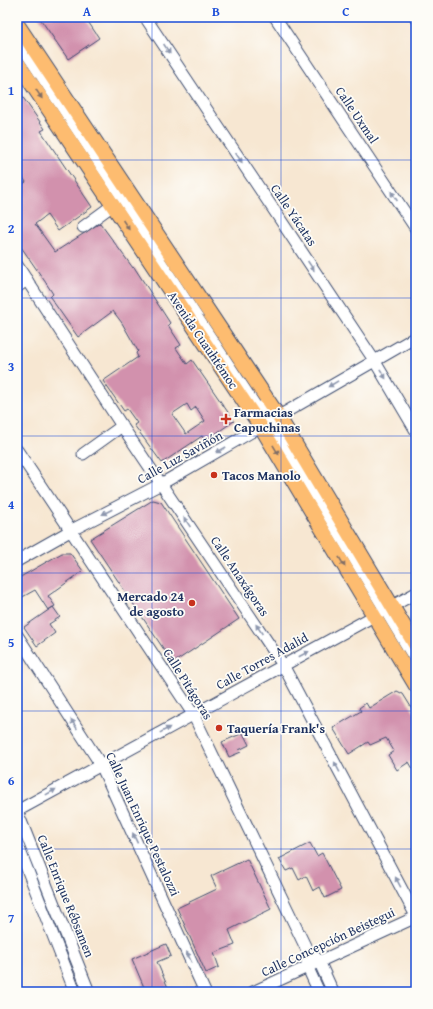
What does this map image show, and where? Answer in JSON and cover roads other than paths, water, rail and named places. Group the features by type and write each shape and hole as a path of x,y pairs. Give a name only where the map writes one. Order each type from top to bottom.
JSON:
{"main road":[{"name":"Avenida Cuauhtémoc","path":"17,24 270,422 384,611 416,686"},
{"name":"Avenida Cuauhtémoc","path":"17,62 113,205 270,422 384,611 416,646"}],"street":[{"name":"Calle Yácatas","path":"145,17 374,360 416,431"},
{"name":"Calle Uxmal","path":"275,17 416,228"},
{"path":"17,39 151,241 156,255 255,405 270,422"},
{"path":"83,227 113,205"},
{"name":"Calle Anaxágoras","path":"17,265 122,426 283,665 416,917"},
{"path":"17,287 27,280"},
{"name":"Calle Luz Saviñón","path":"17,561 70,531 161,484 416,337"},
{"path":"83,454 122,426"},
{"name":"Calle Pitágoras","path":"17,450 193,714 306,948 318,961 333,992"},
{"name":"Calle Torres Adalid","path":"17,811 416,593"},
{"path":"384,611 416,661"},
{"name":"Calle Juan Enrique Pestalozzi","path":"17,635 101,765 205,992"},
{"name":"Calle Enrique Rébsamen","path":"17,811 89,992"},
{"name":"Calle Enrique Rébsamen","path":"17,843 75,992"},
{"name":"Calle Concepción Beistegui","path":"253,992 416,917"},
{"path":"54,939 66,934"},
{"name":"Calle Pitágoras","path":"306,948 307,966 319,992"}],"place":[{"name":"Farmacias Capuchinas","path":"226,419"},
{"name":"Tacos Manolo","path":"214,475"},
{"name":"Mercado 24 de agosto","path":"192,603"},
{"name":"Taquería Frank's","path":"219,728"}]}
